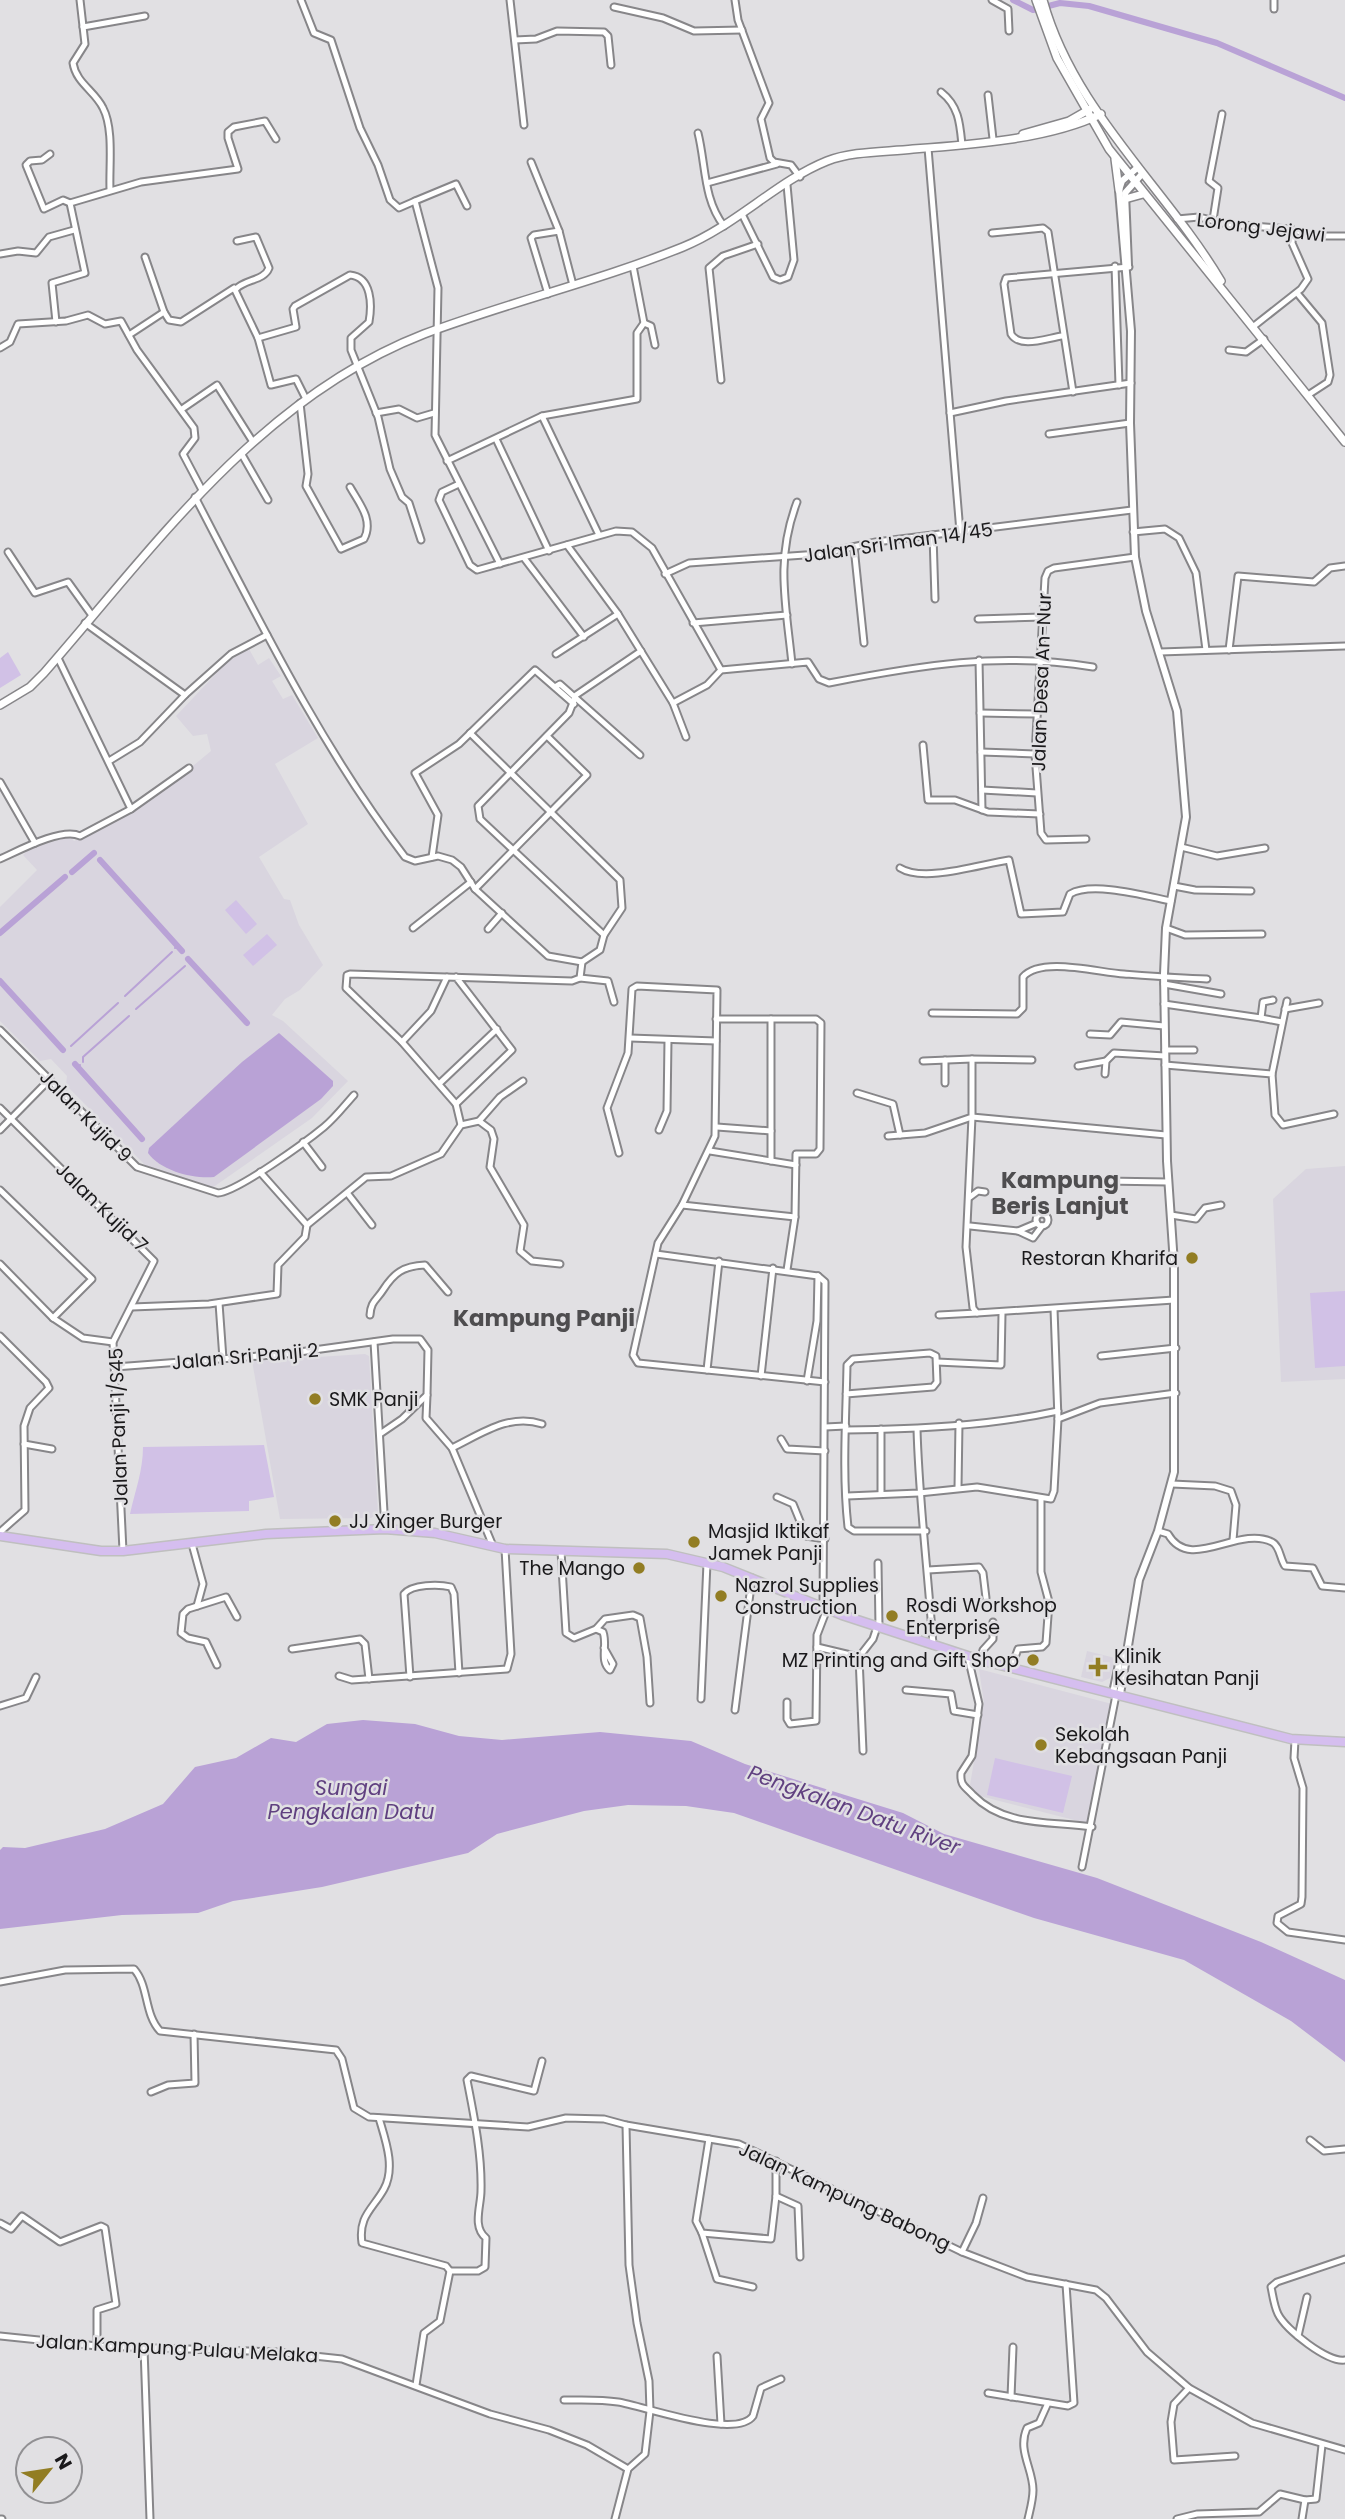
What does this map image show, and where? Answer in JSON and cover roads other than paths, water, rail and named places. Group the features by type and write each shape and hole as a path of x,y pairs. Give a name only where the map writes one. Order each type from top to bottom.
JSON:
{"main road":[{"path":"1036,0 1057,58 1115,157 1231,297 1345,442"},
{"path":"1043,0 1044,21 1062,55 1139,171 1203,251 1231,297"},
{"path":"1019,136 1069,121 1095,105"},
{"path":"0,705 30,687 58,658 91,614 195,497 241,453 303,401 356,368 438,330 685,247 724,226 828,161 1031,136 1101,114"},
{"path":"1115,157 1119,190"},
{"path":"1125,200 1143,194"},
{"path":"0,1534 100,1551 123,1551 278,1534 385,1529 435,1533 505,1549 654,1553 708,1563 752,1578 825,1609 1011,1669 1116,1693 1295,1740 1345,1742"}],"street":[{"path":"80,0 85,44 73,63 74,72 98,100 106,114 110,189"},
{"path":"301,0 314,33 331,40 360,128 379,165 390,200 399,208 456,184 467,206"},
{"path":"510,0 524,125"},
{"path":"735,0 742,30 769,103 761,119 770,158 791,165 800,177"},
{"path":"992,0 1008,9 1009,31"},
{"path":"1274,0 1274,9"},
{"path":"614,7 663,18 694,31 742,30"},
{"path":"83,27 145,16"},
{"path":"515,40 536,39 557,31 604,32 609,38 611,65"},
{"path":"941,92 954,104 960,119 962,145"},
{"path":"988,95 993,139"},
{"path":"1213,220 1219,189 1209,181 1222,114"},
{"path":"50,154 43,160 30,161 26,166 35,194 44,209 63,200 70,203 141,182 238,169 228,138 228,132 234,127 265,121 275,139"},
{"path":"698,133 707,169 710,204 724,226"},
{"path":"928,148 960,532"},
{"path":"531,162 559,231 573,285"},
{"path":"707,183 780,163"},
{"path":"1127,267 1119,190 1139,171"},
{"path":"1083,1867 1120,1659 1125,1654 1139,1580 1172,1484 1176,1393 1166,1135 1164,974 1166,928 1186,817 1177,711 1146,611 1135,557 1125,200 1131,177"},
{"path":"742,214 773,277 780,281 788,277 794,260 787,185"},
{"path":"415,201 438,282 435,435 500,564"},
{"path":"56,322 52,283 85,273 70,203"},
{"name":"Lorong Jejawi","path":"1177,219 1199,217 1227,224 1293,230 1318,236 1345,236"},
{"path":"992,233 1046,229 1073,392"},
{"path":"0,254 18,251 36,253 49,237 74,230"},
{"path":"1254,326 1297,293 1308,279 1292,243 1293,230"},
{"path":"548,294 531,238 559,231"},
{"path":"145,257 164,312 169,320 181,322 229,288 236,289 265,276 269,268 256,237 237,241"},
{"path":"721,380 709,268 723,256 758,244"},
{"path":"447,461 542,416 637,399 637,333 643,323 633,266"},
{"path":"1115,266 1119,385"},
{"path":"1062,336 1022,342 1015,340 1004,284 1008,277 1127,267"},
{"path":"258,338 296,327 293,309 295,306 335,282 354,275 369,292 372,304 369,322 351,338 356,368 376,413 390,469 401,497 410,503 421,540"},
{"path":"236,289 258,338 271,385 296,379 303,401 308,474 306,486 341,549 364,539 369,528 350,486"},
{"path":"1297,293 1322,323 1331,377 1308,396"},
{"path":"1116,298 1129,298"},
{"path":"129,335 164,312"},
{"path":"0,348 10,342 18,324 56,322 91,315 105,324 121,321 137,350 182,409 196,434 183,454 202,490"},
{"path":"1117,319 1130,317"},
{"path":"643,323 652,328 655,345"},
{"path":"1229,350 1246,352 1264,338"},
{"path":"950,413 1005,401 1131,383"},
{"path":"182,409 218,385 253,442"},
{"path":"376,413 399,409 416,418 434,413"},
{"path":"542,416 599,535"},
{"path":"1049,434 1130,423"},
{"path":"496,439 549,551"},
{"path":"241,453 268,500"},
{"path":"459,484 442,492 439,500 470,565 477,570 599,535 624,531 639,536 652,548 720,670"},
{"path":"195,497 300,694 391,839 407,859 415,861 432,857 452,860 475,889 550,957 582,962 600,950 604,935 622,908 622,884 470,733"},
{"path":"792,664 782,558 786,533 797,502"},
{"name":"Jalan Sri Iman 14/45","path":"665,575 689,563 782,558 933,535 1132,510"},
{"path":"1133,532 1164,529 1179,538 1196,573 1206,650"},
{"path":"933,535 935,598"},
{"path":"567,545 618,614 641,651 673,703 686,737"},
{"path":"854,547 864,643"},
{"path":"8,552 35,593 68,582 91,614"},
{"name":"Jalan Desa An-Nur","path":"1086,839 1044,838 1037,793 1035,754 1048,571 1135,557"},
{"path":"524,558 583,636"},
{"path":"1229,650 1238,576 1314,582 1330,568 1345,566"},
{"path":"556,654 618,614"},
{"path":"693,623 787,615"},
{"path":"978,619 1043,617"},
{"path":"85,623 185,695"},
{"path":"109,761 140,742 185,695 231,654 267,635"},
{"path":"1160,652 1345,646"},
{"path":"604,935 513,851 480,819 477,812 481,802 547,736 574,704 575,697 641,651"},
{"path":"58,658 131,809"},
{"path":"673,703 706,685 720,670 808,663 819,680 829,683 916,665 979,660 1042,659 1094,667"},
{"path":"979,660 982,810"},
{"path":"432,857 438,816 415,773 470,733 535,670 574,704"},
{"path":"555,687 560,684 640,755"},
{"path":"980,713 1037,714"},
{"path":"475,889 587,775 547,736"},
{"path":"923,746 927,799 955,800 982,810 1040,814"},
{"path":"981,752 1035,754"},
{"path":"0,859 35,843 70,833 80,836 131,809 189,768"},
{"path":"0,782 35,843"},
{"path":"982,790 1037,793"},
{"path":"1181,847 1217,856 1265,848"},
{"path":"900,868 908,873 923,873 1009,860 1021,914 1063,912 1070,894 1079,890 1128,892 1171,901"},
{"path":"413,928 471,882"},
{"path":"1174,886 1195,890 1251,891"},
{"path":"488,929 502,913"},
{"path":"1166,928 1185,936 1262,934"},
{"path":"580,978 582,962"},
{"path":"932,1013 1017,1014 1023,1009 1023,977 1032,970 1076,967 1124,974 1164,974 1207,979"},
{"path":"461,1125 456,1104 440,1083 346,988 346,976 570,981 580,978 608,981 614,1002"},
{"path":"402,1042 431,1011 447,977"},
{"path":"456,977 512,1051 456,1104"},
{"path":"1164,984 1221,993"},
{"path":"619,1153 607,1108 627,1053 631,992 635,986 717,990 717,1127 710,1151 659,1242 634,1360 825,1382"},
{"path":"1261,1018 1263,1002 1273,1000"},
{"path":"1287,1001 1272,1074 1275,1115 1281,1123 1287,1125 1334,1114"},
{"path":"1285,1009 1319,1003"},
{"path":"1164,1004 1282,1022"},
{"path":"716,1019 816,1019 822,1026 820,1149 816,1154 796,1154 795,1217 787,1270"},
{"path":"771,1019 771,1161"},
{"path":"1090,1034 1110,1035 1121,1022 1164,1026"},
{"path":"440,1083 497,1029"},
{"name":"Jalan Kujid 9","path":"0,1030 136,1167 221,1193 260,1172 324,1127 354,1095"},
{"path":"630,1038 716,1041"},
{"path":"659,1130 668,1110 668,1040"},
{"path":"1078,1066 1105,1061 1115,1053 1194,1050"},
{"path":"972,1059 970,1226 967,1247 973,1308 977,1313"},
{"path":"945,1060 945,1083"},
{"path":"923,1061 1032,1060"},
{"path":"1105,1061 1105,1074"},
{"path":"1166,1065 1272,1074"},
{"path":"0,1129 50,1079"},
{"path":"132,1307 219,1303 272,1296 278,1292 279,1264 305,1237 307,1225 367,1177 391,1176 442,1153 461,1125 480,1121 500,1097 523,1082"},
{"path":"857,1093 893,1104 900,1135"},
{"name":"Jalan Kujid 7","path":"0,1108 151,1256 153,1269 132,1307"},
{"path":"888,1136 925,1133 972,1117 1166,1135"},
{"path":"480,1121 491,1129 494,1139 490,1167 524,1225 520,1251 532,1261 560,1264"},
{"path":"717,1127 771,1131"},
{"path":"303,1142 322,1167"},
{"path":"710,1151 796,1165"},
{"path":"260,1172 307,1225"},
{"path":"1104,1181 1168,1182"},
{"path":"0,1189 92,1279 53,1318"},
{"path":"970,1197 978,1191 985,1192"},
{"path":"348,1194 372,1225"},
{"path":"682,1205 795,1217"},
{"path":"1171,1215 1196,1219 1205,1208 1222,1205"},
{"path":"970,1226 1018,1231 1033,1238 1040,1224 1018,1231"},
{"path":"656,1254 787,1270 818,1276 825,1282 825,1609 817,1647 816,1721 790,1724 786,1719 787,1703"},
{"path":"707,1370 719,1261"},
{"path":"0,1264 53,1318 83,1338 113,1342"},
{"path":"370,1315 371,1303 383,1290 387,1280 408,1267 425,1265 448,1292"},
{"path":"761,1376 773,1268"},
{"path":"807,1381 817,1321 818,1276"},
{"path":"939,1315 1002,1314 1174,1300"},
{"path":"219,1303 223,1359"},
{"name":"Jalan Panji 1/S45","path":"123,1551 113,1342 132,1307"},
{"path":"847,1496 919,1493 958,1488 994,1489 1051,1499 1054,1491 1058,1419 1054,1309"},
{"path":"937,1362 1001,1365 1002,1314"},
{"path":"0,1336 49,1386 47,1392 30,1408 24,1426 25,1510 0,1534"},
{"name":"Jalan Sri Panji 2","path":"115,1367 223,1359 415,1338 424,1341 428,1357 427,1395"},
{"path":"374,1342 385,1529"},
{"path":"1101,1356 1176,1348"},
{"path":"846,1394 933,1387 937,1382 936,1356 930,1353 850,1359 847,1364 846,1394 846,1428 848,1525 852,1530 926,1531"},
{"path":"1058,1419 1100,1403 1176,1393"},
{"path":"380,1434 402,1419 427,1395"},
{"path":"427,1395 426,1418 452,1448 493,1546"},
{"path":"825,1427 917,1429 959,1423 1016,1420 1058,1410"},
{"path":"452,1448 509,1422 526,1420 542,1424"},
{"path":"958,1488 959,1423"},
{"path":"881,1429 881,1493"},
{"path":"917,1429 919,1493 926,1531 933,1645"},
{"path":"781,1439 787,1449 825,1451"},
{"path":"24,1444 52,1449"},
{"path":"1172,1484 1215,1486 1231,1491 1236,1505 1233,1540"},
{"path":"777,1497 793,1504 806,1536 825,1539"},
{"path":"1011,1669 1018,1649 1042,1647 1046,1643 1049,1602 1041,1572 1041,1499"},
{"path":"1158,1531 1168,1534 1174,1545 1183,1550 1209,1548 1233,1540 1273,1542 1285,1566 1313,1567 1321,1586 1345,1588"},
{"path":"192,1544 203,1584 197,1606"},
{"path":"340,1676 352,1680 505,1670 510,1665 505,1549"},
{"path":"561,1551 566,1633 574,1638 596,1629 605,1619 633,1615 640,1618 647,1657 650,1703"},
{"path":"701,1699 708,1563"},
{"path":"863,1751 859,1657 873,1639 878,1627 878,1563"},
{"path":"928,1570 979,1567 983,1573 986,1598"},
{"path":"735,1710 752,1578"},
{"path":"410,1677 404,1594 409,1589 441,1585 451,1587 454,1594 459,1673"},
{"path":"218,1665 206,1642 188,1639 181,1633 183,1614 197,1606 226,1597 237,1617"},
{"path":"980,1660 983,1650 993,1639 993,1622"},
{"path":"596,1629 605,1636 604,1648"},
{"path":"292,1649 360,1639 365,1644 369,1679"},
{"path":"817,1647 859,1657"},
{"path":"968,1657 979,1701 972,1756 961,1770 960,1777 964,1788 979,1803 1018,1821 1048,1821 1092,1827"},
{"path":"0,1706 26,1698 36,1677"},
{"path":"906,1690 951,1694 954,1711 978,1715"},
{"path":"1295,1740 1294,1758 1303,1788 1302,1898 1301,1904 1278,1916 1277,1923 1288,1932 1345,1940"},
{"name":"Jalan Kampung Babong","path":"0,1982 65,1970 134,1969 141,1978 153,2024 160,2031 336,2050 342,2059 354,2108 369,2118 528,2127 555,2120 604,2119 739,2144 962,2252 1027,2277 1096,2290 1106,2298 1147,2353 1189,2388 1252,2423 1345,2450"},
{"path":"151,2092 169,2085 195,2083 194,2034"},
{"path":"450,2271 478,2271 485,2267 486,2238 481,2234 478,2216 481,2188 468,2077 534,2091 542,2062"},
{"path":"379,2118 390,2153 386,2185 365,2212 362,2243 446,2266 450,2271 440,2321 424,2333 416,2385"},
{"path":"615,2519 628,2469 645,2454 650,2411 649,2381 629,2264 626,2125"},
{"path":"709,2139 696,2221 717,2279 754,2287"},
{"path":"1310,2140 1324,2151 1345,2149"},
{"path":"702,2233 771,2239 776,2196 776,2161"},
{"path":"776,2196 798,2205 800,2257"},
{"path":"962,2252 976,2223 983,2198"},
{"path":"0,2223 11,2229 22,2216 63,2242 101,2226 105,2228 116,2304 97,2310 97,2346"},
{"path":"1345,2259 1272,2285 1279,2317 1298,2336 1327,2356 1345,2360"},
{"path":"988,2393 1068,2406 1076,2399 1066,2284"},
{"path":"1298,2336 1307,2297"},
{"name":"Jalan Kampung Pulau Melaka","path":"0,2336 97,2346 342,2359 490,2414 549,2430 587,2445 628,2469"},
{"path":"1011,2397 1013,2347"},
{"path":"144,2348 150,2519"},
{"path":"717,2356 721,2424"},
{"path":"564,2400 618,2402 650,2411 721,2424 750,2421 759,2390 781,2379"},
{"path":"1189,2388 1174,2404 1171,2422 1174,2460 1235,2456"},
{"path":"1028,2519 1033,2491 1024,2451 1024,2434 1027,2428 1039,2423 1048,2403"},
{"path":"1177,2519 1196,2514 1259,2512 1280,2494 1313,2500 1319,2494 1322,2445"},
{"path":"1302,2519 1305,2500"}],"water":[{"path":"279,1033 333,1081 333,1086 321,1099 214,1177 197,1177 169,1169 148,1153 149,1148 242,1062"},
{"name":"Sungai Pengkalan Datu","path":"363,1720 415,1724 459,1736 502,1740 600,1732 691,1741 745,1764 903,1813 944,1834 1097,1878 1261,1942 1345,1980 1345,2062 1291,2021 1184,1960 1034,1918 734,1813 686,1806 628,1805 584,1811 497,1834 468,1853 322,1887 233,1901 198,1913 122,1915 0,1929 0,1850 3,1847 25,1848 105,1829 163,1804 195,1767 236,1758 271,1738 296,1742 327,1724"}],"waterway":[{"path":"1013,0 1033,10 1060,3 1089,6 1217,43 1345,98"},
{"path":"72,872 94,853"},
{"path":"100,860 182,951"},
{"path":"0,933 65,877"},
{"path":"125,996 172,952"},
{"path":"188,959 247,1023"},
{"path":"136,1009 185,966"},
{"path":"0,981 63,1050"},
{"path":"71,1046 118,1003"},
{"path":"83,1062 83,1057 129,1016"},
{"path":"75,1064 142,1139"}],"place":[{"name":"Restoran Kharifa","path":"1192,1258"},
{"name":"SMK Panji","path":"315,1399"},
{"name":"JJ Xinger Burger","path":"335,1521"},
{"name":"Masjid Iktikaf Jamek Panji","path":"694,1542"},
{"name":"The Mango","path":"639,1568"},
{"name":"Nazrol Supplies Construction","path":"721,1596"},
{"name":"Rosdi Workshop Enterprise","path":"892,1616"},
{"name":"MZ Printing and Gift Shop","path":"1033,1660"},
{"name":"Klinik Kesihatan Panji","path":"1098,1667"},
{"name":"Sekolah Kebangsaan Panji","path":"1041,1745"}],"district":[{"name":"Kampung Beris Lanjut","path":"1060,1193"},
{"name":"Kampung Panji","path":"544,1318"}],"water label":[{"name":"Pengkalan Datu River","path":"854,1810"}]}
